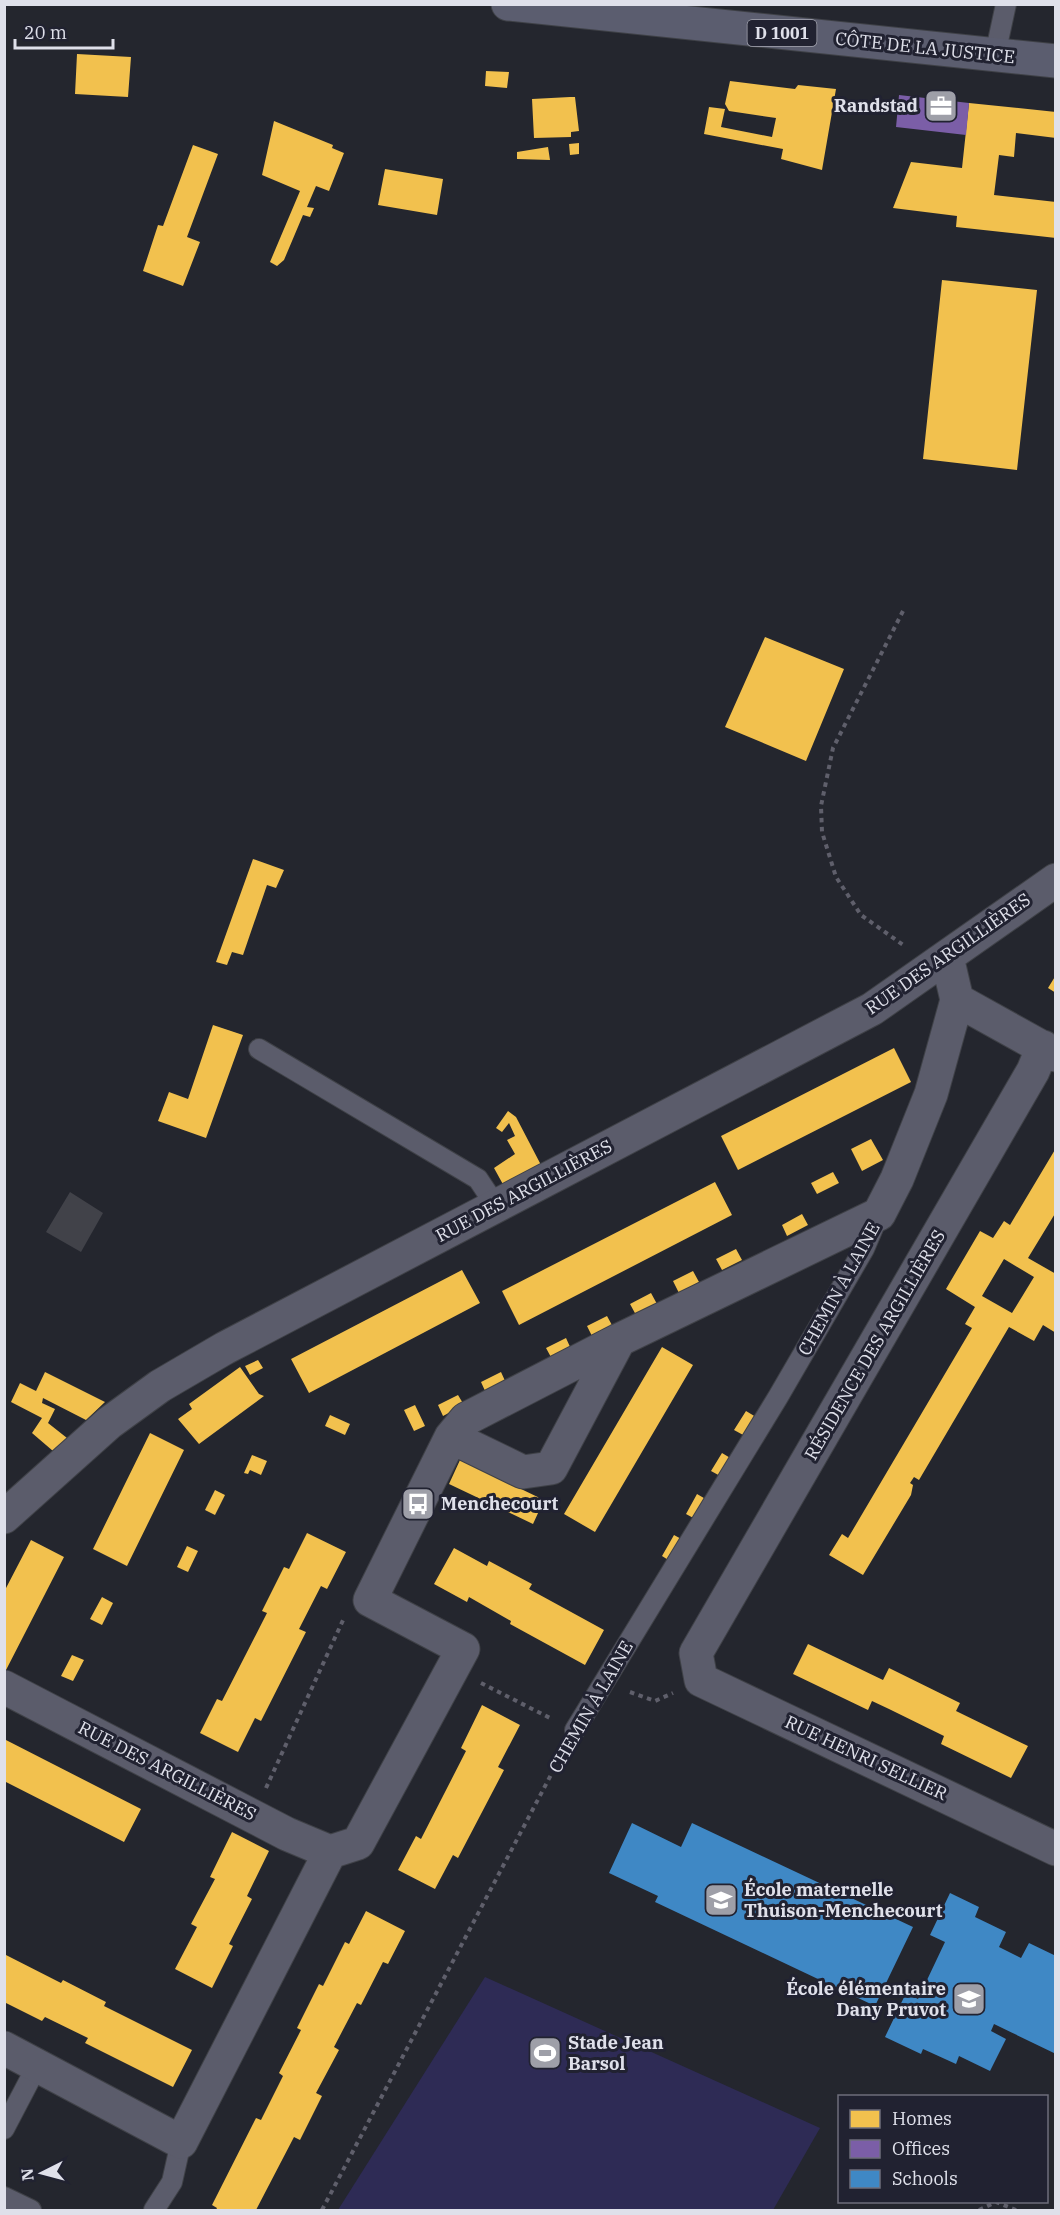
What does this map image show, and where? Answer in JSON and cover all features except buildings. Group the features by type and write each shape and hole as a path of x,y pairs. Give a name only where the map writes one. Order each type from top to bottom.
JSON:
{"main road":[{"name":"CÔTE DE LA JUSTICE","path":"508,4 1056,61"}],"street":[{"name":"RUE DES ARGILLIÈRES","path":"4,1517 109,1424 160,1386 225,1348 872,1009 1056,880"},
{"path":"940,962 957,1000 1049,1051"},
{"path":"4,2048 181,2142 330,1852 358,1844 463,1648 370,1600 451,1437 466,1419 619,1340 879,1214 897,1179 930,1094 957,1000"},
{"name":"RÉSIDENCE DES ARGILLIÈRES","path":"698,1667 1034,1071 1049,1051"},
{"path":"451,1437 523,1472 551,1468 619,1340"},
{"name":"RUE HENRI SELLIER","path":"698,1667 1056,1849"},
{"name":"RUE DES ARGILLIÈRES","path":"4,1687 253,1816 330,1852"}],"lane":[{"path":"995,55 1006,4"},
{"path":"259,1049 478,1179 496,1206"},
{"name":"CHEMIN À LAINE","path":"574,1730 847,1279 864,1249 879,1214"},
{"path":"4,2129 37,2066"},
{"path":"154,2211 172,2182 181,2142"},
{"path":"4,2197 31,2211"}],"path":[{"path":"903,611 833,748 821,806 822,832 836,878 861,915 940,962"},
{"path":"253,1816 349,1607 370,1600"},
{"path":"604,1683 655,1701 698,1667"},
{"path":"452,1669 574,1730"},
{"name":"CHEMIN À LAINE","path":"322,2211 574,1730"},
{"path":"979,2211 994,2203"},
{"path":"998,2203 1016,2211"}],"shaded area":[{"name":"Stade Jean Barsol","path":"485,1977 820,2128 773,2210 338,2210"}],"place":[{"name":"Randstad","path":"941,106"},
{"name":"Menchecourt","path":"418,1504"},
{"name":"École maternelle Thuison-Menchecourt","path":"721,1900"},
{"name":"École élémentaire Dany Pruvot","path":"969,1999"},
{"name":"Stade Jean Barsol","path":"545,2053"}]}
